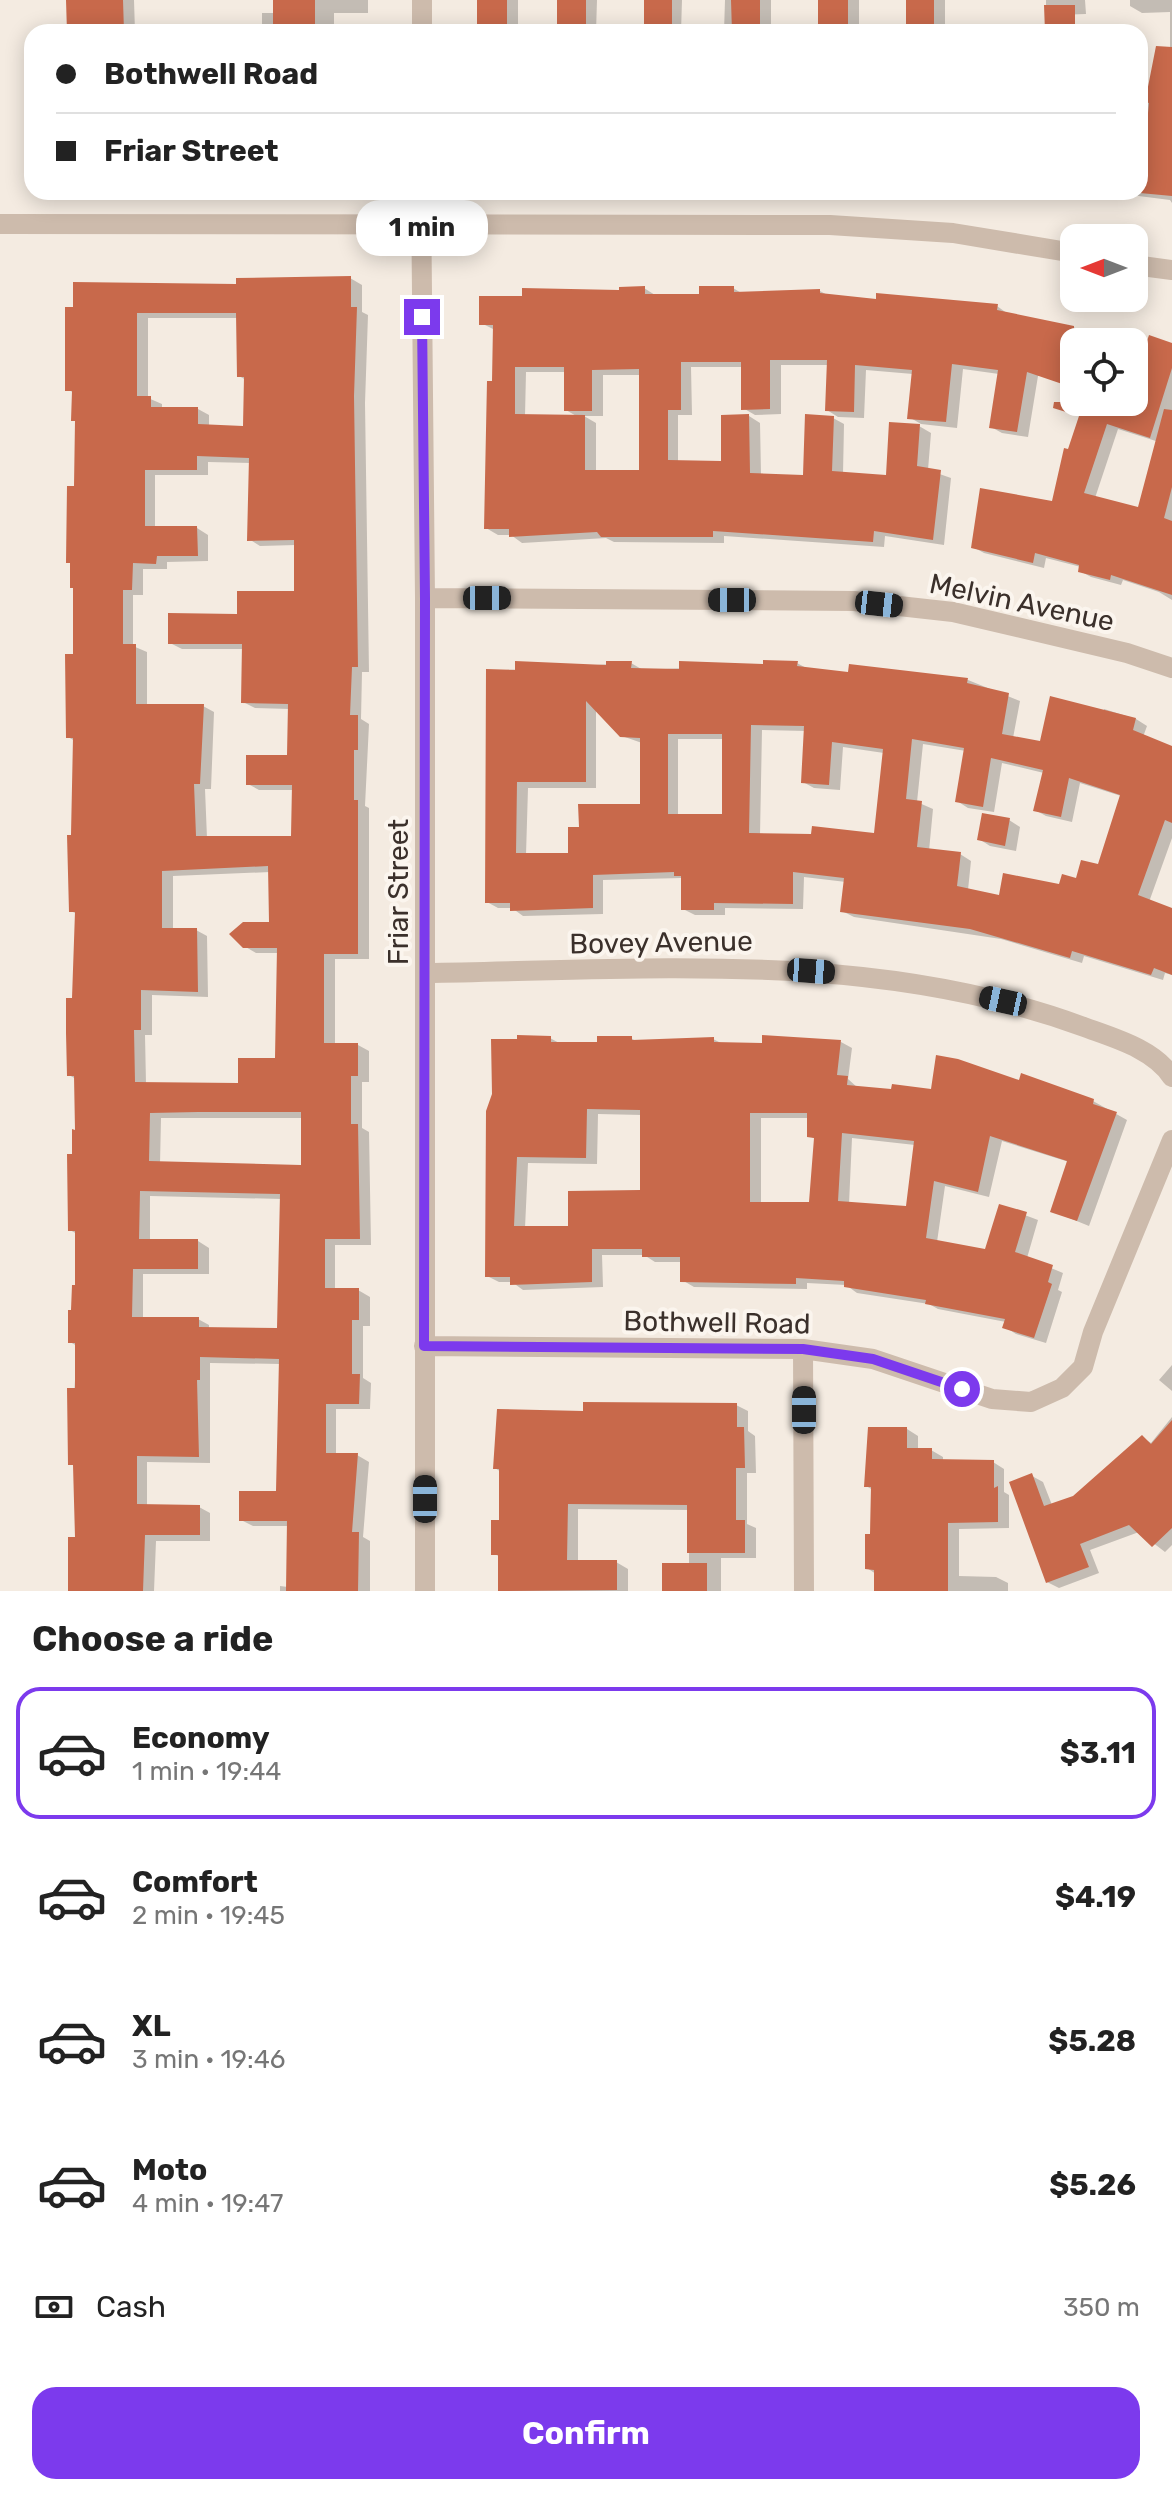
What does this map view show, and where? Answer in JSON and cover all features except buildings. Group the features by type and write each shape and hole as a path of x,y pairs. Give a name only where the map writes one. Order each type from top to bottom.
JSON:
{"street":[{"path":"422,0 422,24"},
{"name":"Friar Street","path":"421,200 425,598 425,1591"},
{"path":"0,224 830,225 953,233 1060,251"},
{"path":"1148,267 1172,270"},
{"name":"Melvin Avenue","path":"425,598 854,601 953,612 1127,653 1172,668"},
{"name":"Bovey Avenue","path":"426,973 761,968 836,973 922,984 1030,1007 1131,1045 1170,1073"},
{"name":"Bothwell Road","path":"424,1346 803,1349 873,1359 992,1399 1031,1402 1062,1388 1083,1367 1093,1332 1172,1140"},
{"path":"803,1349 804,1591"}],"route":[{"path":"422,317 426,1004 424,1346 803,1349 873,1359 962,1389"}]}
